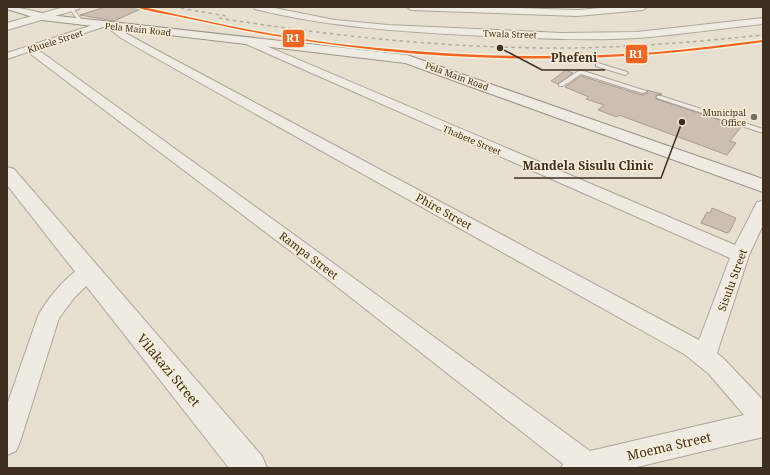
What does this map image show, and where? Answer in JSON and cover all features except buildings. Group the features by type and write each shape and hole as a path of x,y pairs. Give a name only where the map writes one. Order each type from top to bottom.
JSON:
{"main road":[{"path":"11,7 42,17"},
{"path":"7,27 73,8"},
{"name":"Pela Main Road","path":"42,17 106,26 407,59 763,186"},
{"name":"Vilakazi Street","path":"7,173 250,468"}],"street":[{"name":"Twala Street","path":"258,7 342,24 377,28 605,37 647,34 763,21"},
{"path":"411,7 574,10 643,7"},
{"path":"574,10 605,37"},
{"name":"Khuele Street","path":"7,56 106,26"},
{"name":"Phire Street","path":"106,26 158,56 692,347 705,356 725,375 763,418"},
{"name":"Thabete Street","path":"249,42 740,255"},
{"name":"Rampa Street","path":"30,48 332,273 580,466"},
{"name":"Sisulu Street","path":"705,356 740,255 763,206"},
{"path":"7,442 49,316 60,299 88,272"},
{"name":"Moema Street","path":"580,466 763,424"}],"lane":[{"path":"73,8 82,22"},
{"path":"598,65 625,73"},
{"path":"602,78 613,69"},
{"path":"561,85 580,72 644,92"},
{"path":"659,97 763,131"}],"railway":[{"path":"139,7 218,24 297,38 377,49 448,54"},
{"path":"174,7 226,16"},
{"path":"219,18 388,40 473,46 584,48 635,46 763,35"},
{"path":"630,54 709,48 763,41"},
{"path":"436,54 448,54"},
{"path":"448,54 547,57 630,54"},
{"path":"448,54 457,55"},
{"path":"620,55 630,54"},
{"path":"630,54 637,54"}],"transit line":[{"name":"R1","path":"139,7 234,27 331,44 438,54 547,57 601,56 656,53 763,41"}],"place":[{"name":"Phefeni","path":"500,48"},
{"name":"Municipal Office","path":"754,117"},
{"name":"Mandela Sisulu Clinic","path":"682,122"}]}
